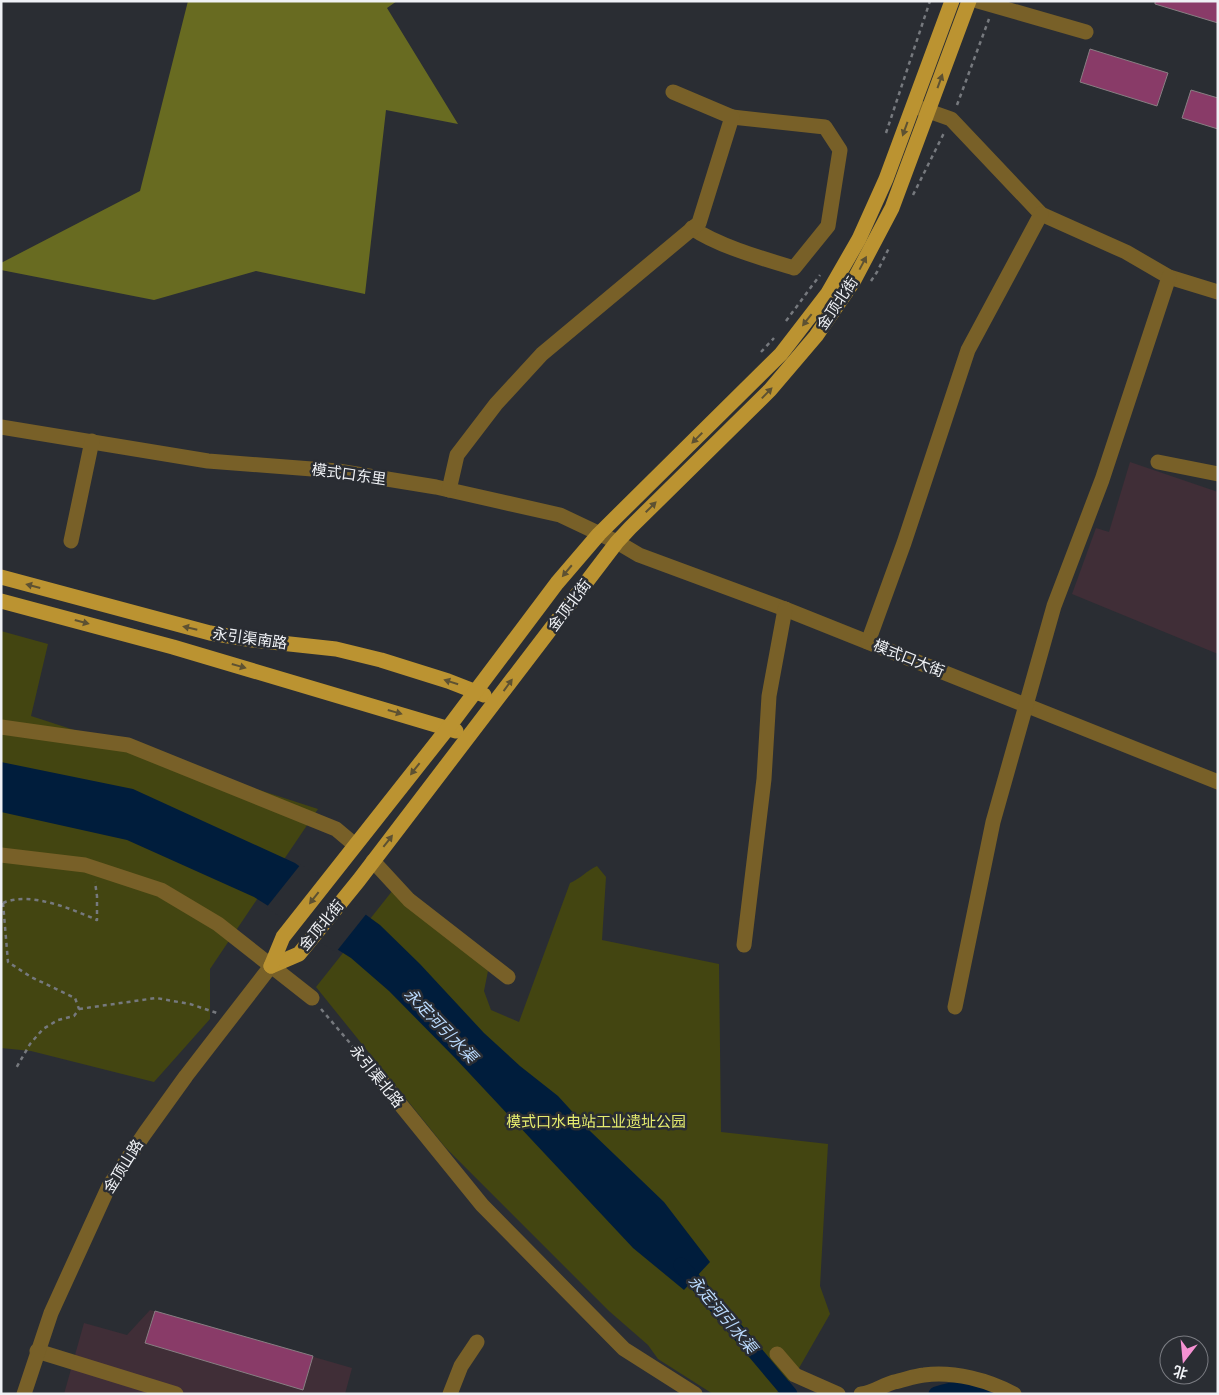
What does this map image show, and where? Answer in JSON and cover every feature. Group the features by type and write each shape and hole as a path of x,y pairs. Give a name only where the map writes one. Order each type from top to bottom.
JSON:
{"main road":[{"name":"金顶北街","path":"271,966 287,931 477,691 558,582 600,534 781,354 828,293 863,230 886,179 952,1"},
{"name":"金顶北街","path":"271,966 299,954 359,880 618,542 770,390 816,336 853,282 892,208 969,1"},
{"name":"永引渠南路","path":"1,577 210,633 252,640 336,649 381,660 477,691 496,702"},
{"name":"永引渠南路","path":"1,601 173,647 448,728 469,737"}],"street":[{"path":"978,1 1086,32"},
{"path":"673,92 732,117 825,127 840,150 828,226 794,268 712,239 692,228"},
{"path":"913,106 952,119 1041,214 1126,252 1169,277 1218,292"},
{"path":"450,490 456,455 496,404 542,354 699,223 732,117"},
{"path":"868,642 904,543 968,350 1041,214"},
{"path":"955,1007 993,822 1054,606 1102,480 1169,277"},
{"name":"模式口东里","path":"1,427 208,461 338,471 450,490 560,515 600,534"},
{"path":"71,541 92,441"},
{"path":"1158,462 1218,474"},
{"name":"模式口大街","path":"600,534 639,555 785,609 1218,782"},
{"path":"744,945 764,779 769,696 785,609"},
{"path":"1,727 128,745 199,772 336,829 355,845"},
{"path":"1,855 85,865 161,890 218,924 312,998"},
{"path":"373,861 409,900 508,977"},
{"name":"金顶山路","path":"24,1394 51,1313 109,1186 150,1126 271,966"},
{"name":"永引渠北路","path":"370,1067 482,1205 624,1349 695,1394"},
{"path":"450,1394 462,1366 477,1342"},
{"path":"37,1351 176,1394"},
{"path":"777,1354 795,1375 838,1394"},
{"path":"862,1394 891,1383 924,1375 950,1374 997,1385 1014,1394"}],"path":[{"path":"79,1009 75,998 31,977 8,962 2,903 10,900 33,900 56,904 97,920 95,883 99,869"},
{"path":"15,1070 30,1044 43,1029 58,1020 74,1016 79,1009 156,998 190,1004 215,1012 229,1020"},
{"name":"永引渠北路","path":"312,998 370,1067"}],"shaded area":[{"path":"188,1 397,1 387,8 458,124 386,110 365,294 256,271 154,300 1,270 1,263 140,191"},
{"path":"1130,462 1218,492 1218,654 1072,594 1096,528 1109,532"},
{"path":"150,1310 352,1368 345,1394 64,1394 84,1323 127,1335"}],"green space":[{"path":"1,631 48,644 31,716 318,809 210,969 210,1019 154,1082 31,1051 1,1048"},
{"name":"模式口水电站工业遗址公园","path":"597,866 606,877 602,940 719,964 721,1132 828,1144 820,1286 830,1314 795,1375 775,1394 713,1394 658,1359 648,1345 609,1311 445,1147 316,987 393,890 488,971 484,991 491,1010 519,1022 570,883"}],"water":[{"path":"1,762 133,789 295,863 380,925 420,964 484,1033 520,1066 558,1096 590,1131 664,1202 710,1262 684,1290 633,1248 455,1058 389,991 351,958 254,897 127,840 1,812"}],"pier":[{"path":"301,864 367,913 336,952 266,908"}],"building":[{"path":"1155,1 1218,1 1218,23 1155,4"},
{"path":"1090,49 1168,73 1157,106 1080,82"},
{"path":"1191,90 1218,98 1218,129 1182,118"},
{"path":"155,1311 313,1356 303,1390 145,1343"}],"waterway":[{"name":"永定河引水渠","path":"681,1265 790,1394"},
{"name":"永定河引水渠","path":"936,1394 962,1389 987,1394"}]}
